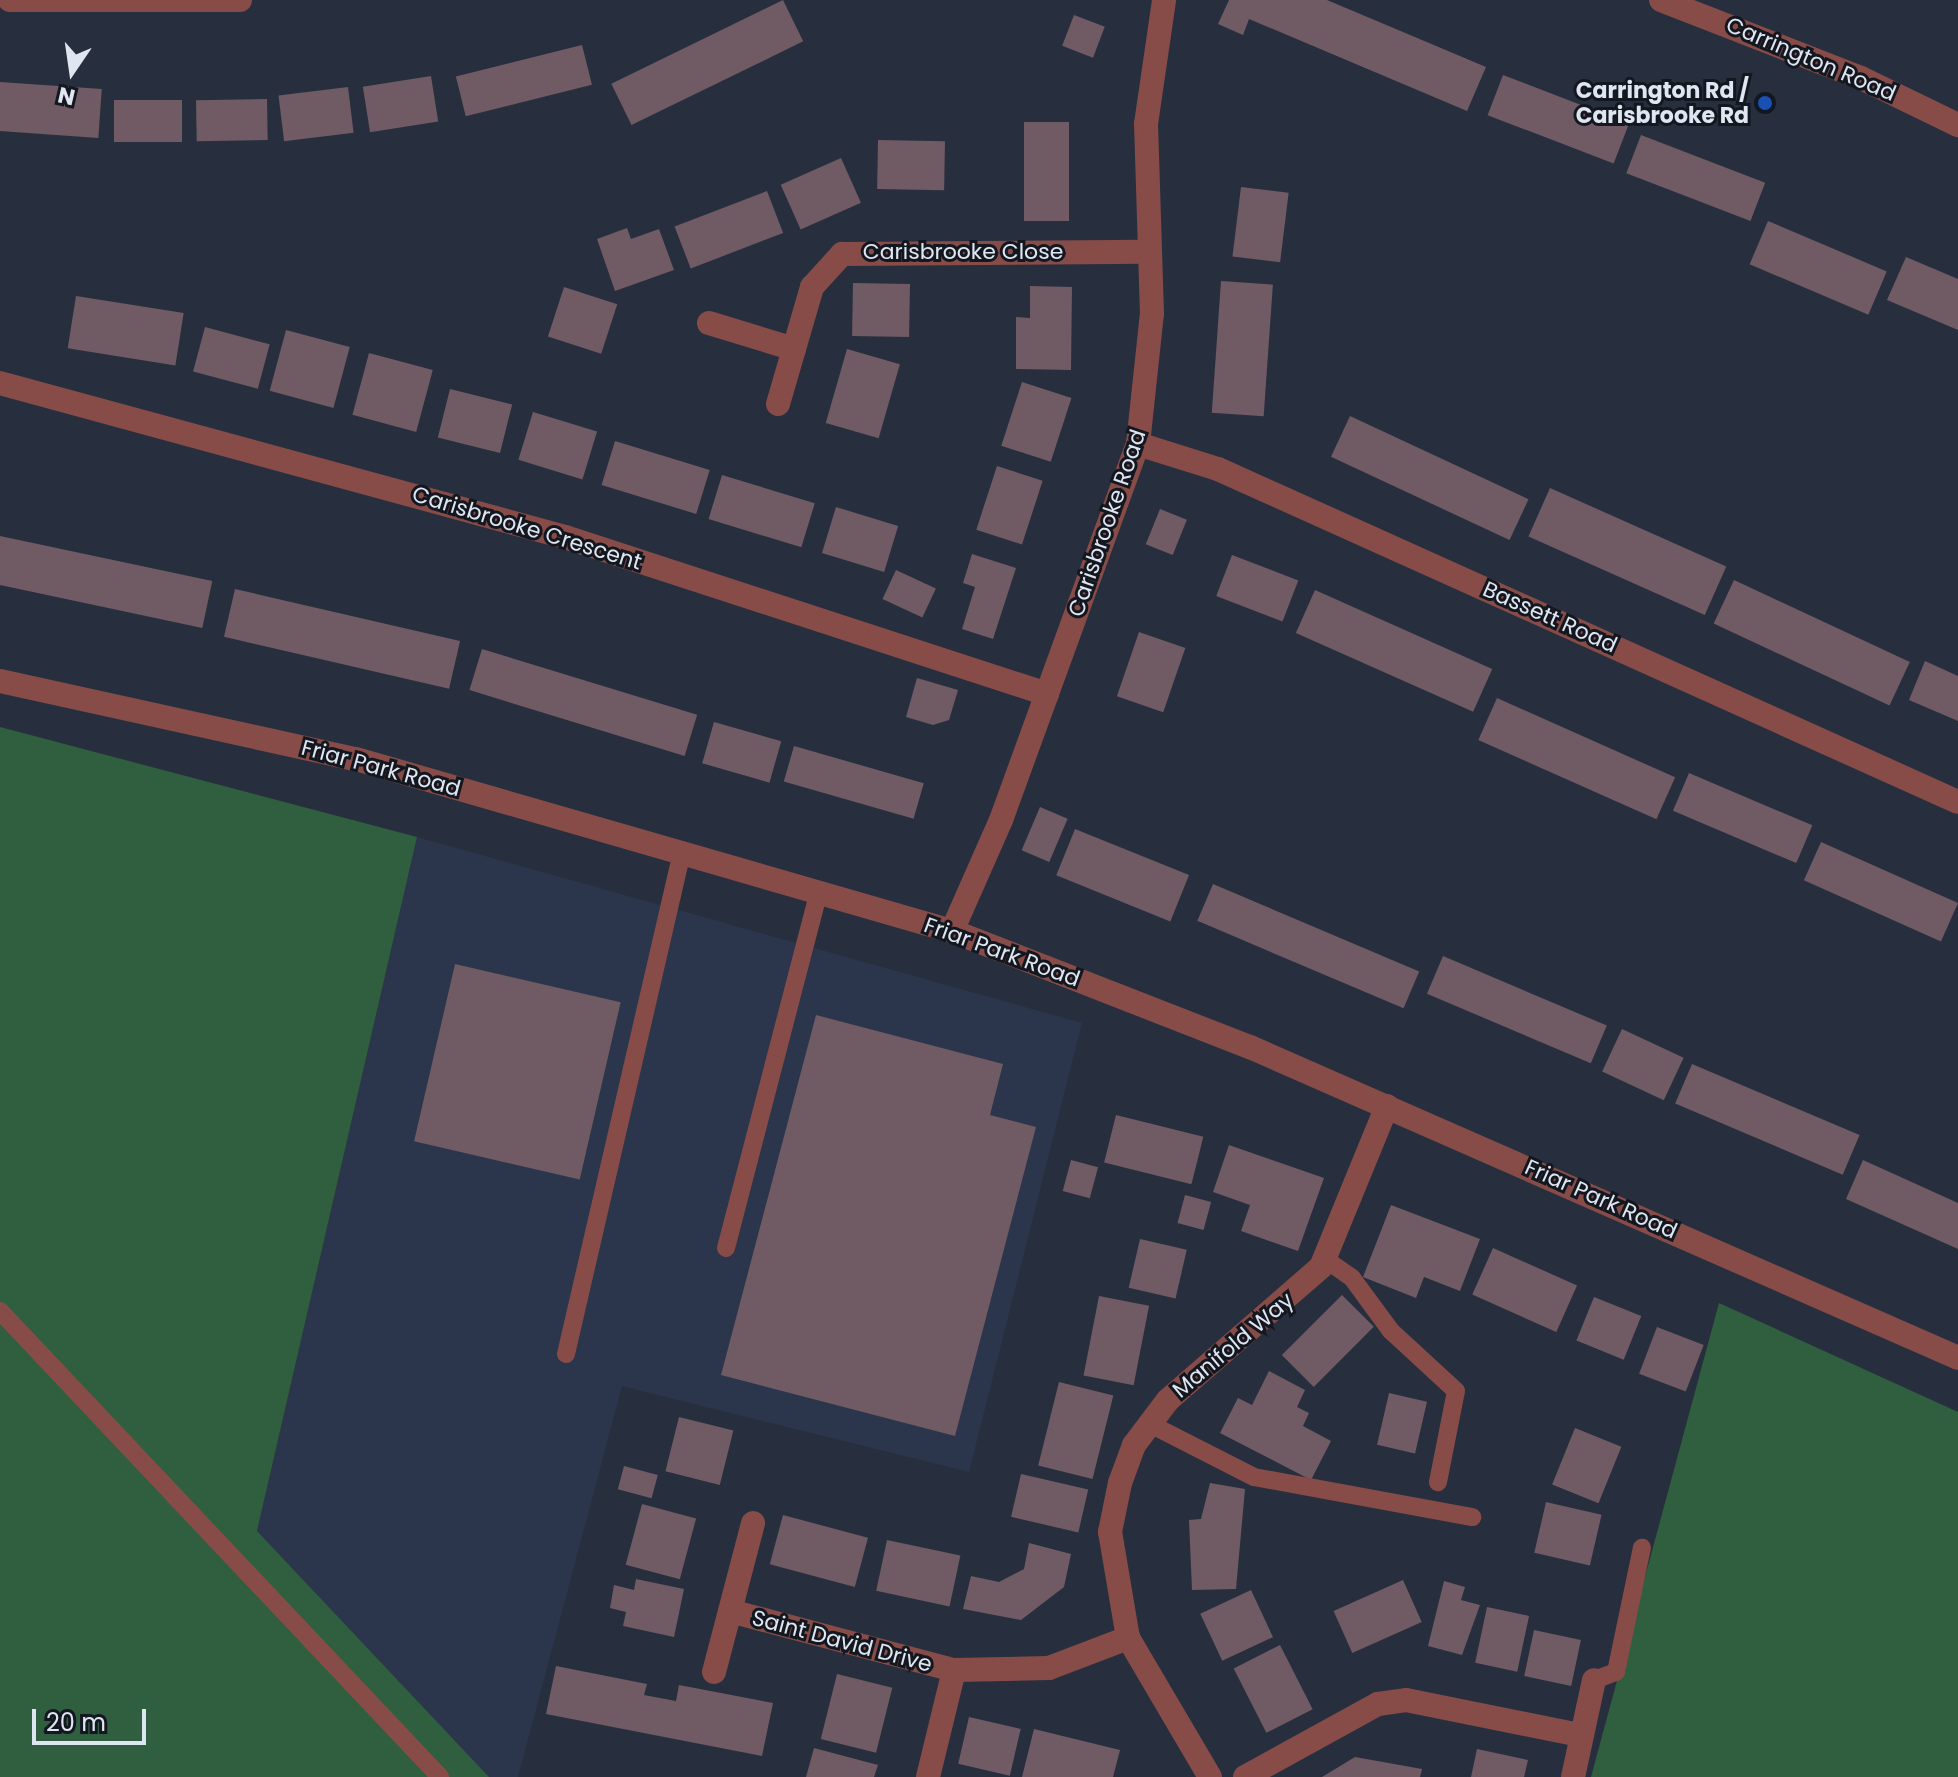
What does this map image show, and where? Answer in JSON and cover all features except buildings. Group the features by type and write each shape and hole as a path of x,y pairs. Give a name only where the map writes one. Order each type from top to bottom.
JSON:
{"street":[{"path":"10,0 240,0"},
{"name":"Carisbrooke Road","path":"952,931 1047,694 1138,444 1149,378 1148,96 1164,0"},
{"name":"Carrington Road","path":"1661,0 1861,78 1958,125"},
{"name":"Carisbrooke Close","path":"778,404 812,287 842,254 1147,252"},
{"path":"709,323 794,349"},
{"name":"Carisbrooke Crescent","path":"0,383 565,537 1047,694"},
{"name":"Bassett Road","path":"1138,444 1218,469 1958,802"},
{"name":"Friar Park Road","path":"0,681 356,759 952,931 1387,1106 1958,1358"},
{"name":"Manifold Way","path":"1128,1638 1110,1532 1120,1483 1150,1424 1325,1259 1387,1106"},
{"name":"Saint David Drive","path":"714,1672 753,1523"},
{"name":"Saint David Drive","path":"730,1611 954,1670 1049,1668 1128,1638"},
{"path":"1128,1638 1210,1777"},
{"path":"928,1777 954,1670"},
{"path":"1573,1777 1594,1680"},
{"path":"1245,1777 1378,1704 1406,1700 1580,1735"}],"lane":[{"path":"566,1354 682,852"},
{"path":"726,1248 819,892"},
{"path":"1325,1259 1352,1278 1391,1331 1456,1391 1438,1482"},
{"path":"0,1311 440,1777"},
{"path":"1150,1424 1254,1477 1472,1517"},
{"path":"1594,1680 1616,1672 1642,1548"}],"shaded area":[{"path":"417,837 1082,1023 969,1472 622,1386 518,1777 489,1777 257,1531"}],"green space":[{"path":"0,727 417,837 257,1531 489,1777 0,1777"},
{"path":"1719,1303 1958,1412 1958,1777 1591,1777"}],"place":[{"name":"Carrington Rd / Carisbrooke Rd","path":"1765,103"}]}
